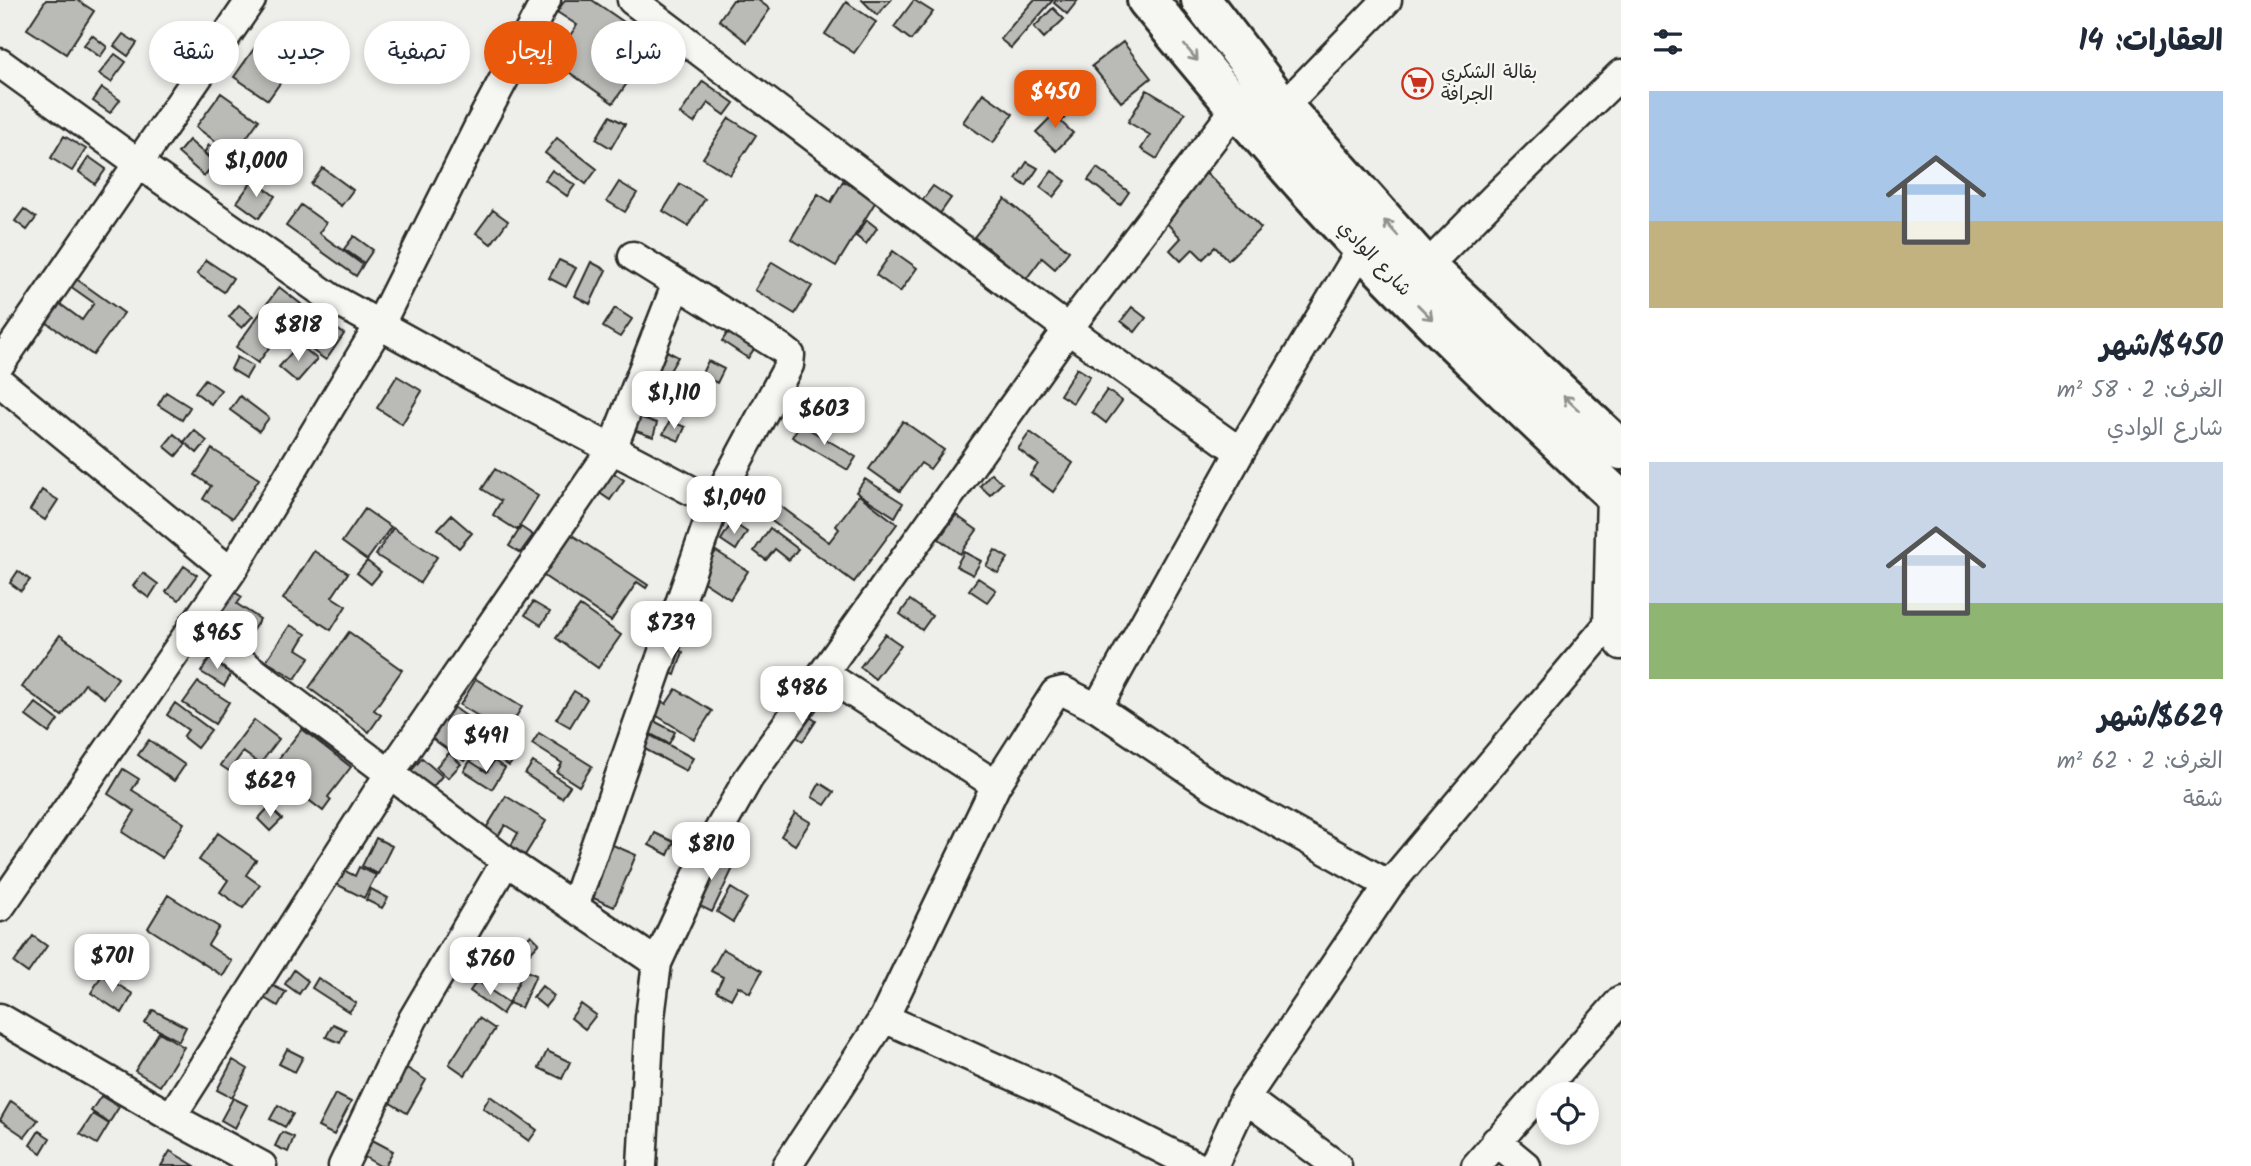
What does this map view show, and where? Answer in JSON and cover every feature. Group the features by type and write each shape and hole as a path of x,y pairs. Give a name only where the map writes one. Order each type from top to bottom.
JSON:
{"main road":[{"name":"شارع الوادي","path":"1147,0 1236,108 1362,248 1480,368 1616,496"},
{"name":"شارع الوادي","path":"1202,0 1283,107 1426,267 1621,450"}],"street":[{"path":"0,364 251,0"},
{"path":"0,907 230,572 380,324 480,124 546,0"},
{"path":"632,0 1068,328 1240,452"},
{"path":"1283,107 1387,0"},
{"path":"0,63 331,298 715,503"},
{"path":"1426,267 1621,74"},
{"path":"642,1166 650,1017 657,963 721,827 748,779 1068,328 1236,108"},
{"path":"1097,708 1240,452 1362,248"},
{"path":"573,907 715,503 789,365 790,355 633,257"},
{"path":"171,1117 390,773 612,449 677,282"},
{"path":"0,382 230,572"},
{"path":"1213,1166 1245,1098 1389,885 1614,635 1616,496"},
{"path":"193,626 506,861 657,963"},
{"path":"823,673 996,785"},
{"path":"788,1166 884,1018 996,785 1055,694 1063,691 1097,708 1214,787 1389,885"},
{"path":"343,1166 413,1019 506,861"},
{"path":"1476,1166 1621,1000"},
{"path":"0,1018 262,1166"},
{"path":"884,1018 1045,1090 1196,1166"},
{"path":"1245,1098 1337,1166"},
{"path":"1496,1141 1527,1166"}],"building":[{"path":"46,0 77,0 94,11 66,54 27,29"},
{"path":"565,0 592,0 622,21 591,21 591,84 626,84 613,103 577,78 577,21 571,21 557,12"},
{"path":"733,0 758,0 770,9 747,42 719,20"},
{"path":"862,0 891,0 877,15"},
{"path":"914,0 933,12 911,40 894,27"},
{"path":"1034,0 1053,0 1011,48 1000,39"},
{"path":"1056,0 1078,0 1067,14 1054,3"},
{"path":"846,2 876,22 854,53 825,34"},
{"path":"1053,8 1064,19 1044,38 1034,27"},
{"path":"123,34 137,43 128,56 114,46"},
{"path":"92,35 107,47 100,57 84,45"},
{"path":"1123,42 1151,78 1121,102 1092,66"},
{"path":"253,50 253,84 279,84 268,100 239,80 239,70"},
{"path":"115,54 126,62 111,82 99,74"},
{"path":"703,81 734,103 725,115 708,103 694,123 680,114"},
{"path":"102,88 120,100 110,113 93,101"},
{"path":"1147,90 1185,113 1157,159 1141,149 1150,135 1128,122"},
{"path":"221,93 259,120 234,155 196,127"},
{"path":"983,93 1013,114 993,143 963,122"},
{"path":"1061,107 1068,114 1061,122 1073,133 1056,151 1036,132"},
{"path":"610,116 625,124 611,148 596,139"},
{"path":"729,118 756,135 730,175 703,158"},
{"path":"64,136 86,149 72,171 51,158"},
{"path":"557,138 597,169 586,184 545,153"},
{"path":"189,140 215,163 204,176 178,153"},
{"path":"258,140 276,153 266,166 248,153"},
{"path":"209,145 227,157 222,164 204,153"},
{"path":"89,157 106,169 95,184 79,172"},
{"path":"1027,162 1038,168 1026,186 1016,179"},
{"path":"1196,162 1261,228 1228,260 1215,247 1203,259 1193,249 1181,261 1170,250 1181,238 1155,211"},
{"path":"323,168 353,190 341,206 311,184"},
{"path":"1097,168 1129,192 1120,205 1088,180"},
{"path":"552,170 575,185 567,196 545,180"},
{"path":"1052,171 1066,181 1053,197 1040,187"},
{"path":"253,180 275,196 259,218 237,202"},
{"path":"843,181 876,201 836,266 791,239 818,194 831,202"},
{"path":"619,182 637,193 625,212 607,201"},
{"path":"680,184 705,199 688,226 663,211"},
{"path":"933,186 951,198 939,215 921,202"},
{"path":"1005,199 1069,251 1055,269 1042,258 1026,279 974,237"},
{"path":"301,205 326,223 319,233 363,265 356,276 286,226"},
{"path":"24,209 36,218 27,230 15,221"},
{"path":"493,210 508,221 491,244 476,233"},
{"path":"867,220 877,228 866,244 856,236"},
{"path":"354,236 373,250 364,263 344,249"},
{"path":"893,251 917,268 900,292 876,275"},
{"path":"206,260 233,278 224,292 197,274"},
{"path":"559,260 576,268 566,287 549,278"},
{"path":"591,262 606,270 590,304 575,296"},
{"path":"772,262 812,286 795,314 755,290"},
{"path":"68,273 124,313 93,355 43,320 56,301 82,320 94,303 63,281"},
{"path":"279,287 301,304 258,363 236,347"},
{"path":"239,305 253,316 242,328 229,317"},
{"path":"1132,307 1146,318 1135,332 1121,321"},
{"path":"615,308 632,319 620,337 603,327"},
{"path":"318,315 344,334 326,360 299,341"},
{"path":"728,332 754,349 748,358 722,341"},
{"path":"299,344 317,359 297,382 279,367"},
{"path":"663,349 678,357 661,386 647,378"},
{"path":"237,357 253,366 246,378 231,369"},
{"path":"708,361 724,369 717,383 701,375"},
{"path":"1077,368 1090,376 1073,403 1060,395"},
{"path":"397,376 422,391 402,424 377,408"},
{"path":"205,379 221,390 211,404 195,392"},
{"path":"1107,390 1122,401 1106,423 1092,412"},
{"path":"166,392 190,407 182,420 158,405"},
{"path":"814,393 842,411 834,424 806,407"},
{"path":"240,396 269,418 259,431 230,410"},
{"path":"849,406 862,416 852,430 839,420"},
{"path":"630,414 657,423 653,437 625,427"},
{"path":"670,421 685,427 679,441 663,434"},
{"path":"903,421 944,450 930,469 921,463 900,491 869,469"},
{"path":"800,424 856,457 848,470 792,437"},
{"path":"194,430 207,441 197,453 184,442"},
{"path":"1030,432 1073,463 1053,492 1030,475 1038,464 1018,449"},
{"path":"174,434 186,444 176,456 164,446"},
{"path":"212,449 259,479 233,518 203,499 211,486 195,475"},
{"path":"602,465 624,480 610,500 588,485"},
{"path":"495,469 538,496 517,530 493,515 501,501 482,489"},
{"path":"991,473 1002,483 990,495 980,486"},
{"path":"865,479 903,503 895,517 856,492"},
{"path":"42,490 58,500 45,520 30,510"},
{"path":"859,495 897,524 854,582 761,513 771,499 829,542 839,529 836,526"},
{"path":"365,509 391,527 367,560 342,542"},
{"path":"451,515 472,533 459,548 438,529"},
{"path":"956,515 977,530 960,554 939,539"},
{"path":"732,522 747,532 736,550 721,540"},
{"path":"521,527 533,535 520,553 509,546"},
{"path":"393,528 437,557 420,583 376,555"},
{"path":"770,528 798,549 789,560 775,549 766,560 754,551"},
{"path":"566,531 648,585 646,588 637,582 611,621 538,572"},
{"path":"995,550 1008,558 998,573 986,566"},
{"path":"314,551 348,573 332,597 346,606 331,630 283,599"},
{"path":"716,551 748,571 730,599 699,579"},
{"path":"964,552 981,561 973,575 956,566"},
{"path":"367,561 381,572 371,584 357,573"},
{"path":"184,566 197,575 179,600 166,592"},
{"path":"18,571 30,580 21,591 10,583"},
{"path":"143,573 158,584 149,598 133,586"},
{"path":"978,578 996,590 987,602 969,590"},
{"path":"227,587 242,597 237,604 260,619 238,652 215,637 224,623 209,614"},
{"path":"910,600 932,616 922,630 900,614"},
{"path":"533,602 550,612 541,625 525,615"},
{"path":"580,606 621,635 598,668 556,638"},
{"path":"290,625 306,634 297,649 310,657 295,679 266,661"},
{"path":"349,632 402,670 374,710 381,715 369,732 309,688"},
{"path":"885,634 901,645 875,679 860,667"},
{"path":"60,635 118,678 104,698 85,684 62,716 22,687"},
{"path":"667,646 683,652 675,675 659,669"},
{"path":"211,656 233,671 224,686 201,672"},
{"path":"476,679 522,707 506,733 460,705"},
{"path":"198,682 229,702 215,724 183,703"},
{"path":"676,689 712,711 694,739 646,709 654,696 666,704"},
{"path":"574,691 587,699 570,727 556,719"},
{"path":"438,696 486,730 464,761 416,727"},
{"path":"36,703 58,720 49,733 26,716"},
{"path":"175,703 211,730 197,748 183,737 188,730 167,715"},
{"path":"801,711 816,721 803,741 788,732"},
{"path":"254,720 279,739 260,764 243,752 229,771 220,765"},
{"path":"652,720 675,732 669,744 645,731"},
{"path":"302,729 351,767 328,797 331,800 323,811 270,770"},
{"path":"539,733 592,766 579,786 557,772 562,763 532,744"},
{"path":"648,734 693,758 686,771 641,747"},
{"path":"498,738 519,753 509,766 489,752"},
{"path":"149,740 185,765 174,781 138,755"},
{"path":"449,753 461,764 448,778 436,767"},
{"path":"422,758 442,776 432,788 411,771"},
{"path":"470,761 487,772 494,761 505,768 492,789 464,771"},
{"path":"533,762 570,786 562,798 525,774"},
{"path":"123,769 139,779 132,790 184,823 162,858 122,832 135,811 108,794"},
{"path":"820,783 834,792 825,805 812,797"},
{"path":"506,796 546,821 522,860 508,851 518,833 505,825 495,841 483,833"},
{"path":"269,807 282,819 270,831 258,819"},
{"path":"795,813 810,822 795,845 781,836"},
{"path":"218,833 256,860 246,875 260,885 243,908 220,892 228,880 199,860"},
{"path":"655,833 674,842 668,855 649,845"},
{"path":"376,838 392,846 378,874 362,866"},
{"path":"599,839 636,855 614,907 577,891"},
{"path":"705,852 734,866 712,912 692,902"},
{"path":"335,866 355,876 359,867 376,875 364,898 328,880"},
{"path":"731,888 747,898 733,922 717,912"},
{"path":"371,889 388,898 382,908 366,900"},
{"path":"168,895 219,927 208,945 232,961 223,976 148,928"},
{"path":"531,935 539,943 525,958 517,950"},
{"path":"33,936 47,946 28,973 14,963"},
{"path":"488,940 513,958 506,969 481,951"},
{"path":"723,949 762,971 750,993 738,986 731,999 716,991 723,977 711,971"},
{"path":"294,970 308,981 299,994 285,984"},
{"path":"524,970 536,975 521,1008 509,1003"},
{"path":"102,975 133,994 122,1013 91,993"},
{"path":"318,978 356,1003 349,1012 312,988"},
{"path":"477,981 509,1003 502,1014 470,991"},
{"path":"271,985 286,992 278,1006 264,998"},
{"path":"542,986 554,996 545,1007 533,997"},
{"path":"581,1004 596,1015 585,1029 571,1018"},
{"path":"153,1010 186,1027 179,1041 145,1023"},
{"path":"479,1018 495,1029 465,1075 449,1064"},
{"path":"333,1024 346,1030 340,1043 326,1037"},
{"path":"159,1032 184,1047 160,1086 135,1071"},
{"path":"287,1049 303,1057 295,1072 279,1064"},
{"path":"547,1051 570,1062 562,1079 539,1068"},
{"path":"233,1060 248,1069 232,1098 217,1090"},
{"path":"402,1065 426,1080 407,1113 382,1098"},
{"path":"335,1094 351,1102 334,1135 318,1127"},
{"path":"101,1096 119,1107 109,1123 91,1111"},
{"path":"490,1096 537,1130 529,1141 483,1108"},
{"path":"233,1098 247,1105 235,1128 221,1120"},
{"path":"11,1101 38,1120 25,1137 0,1120"},
{"path":"278,1105 293,1114 285,1127 270,1119"},
{"path":"93,1114 109,1124 97,1144 80,1134"},
{"path":"39,1131 50,1138 41,1153 30,1145"},
{"path":"282,1132 294,1137 288,1152 275,1146"},
{"path":"365,1136 393,1151 385,1166 380,1166 356,1152"},
{"path":"170,1151 195,1166 161,1166"}],"place":[{"name":"بقالة الشكري الجرافة","path":"1418,84"}]}
